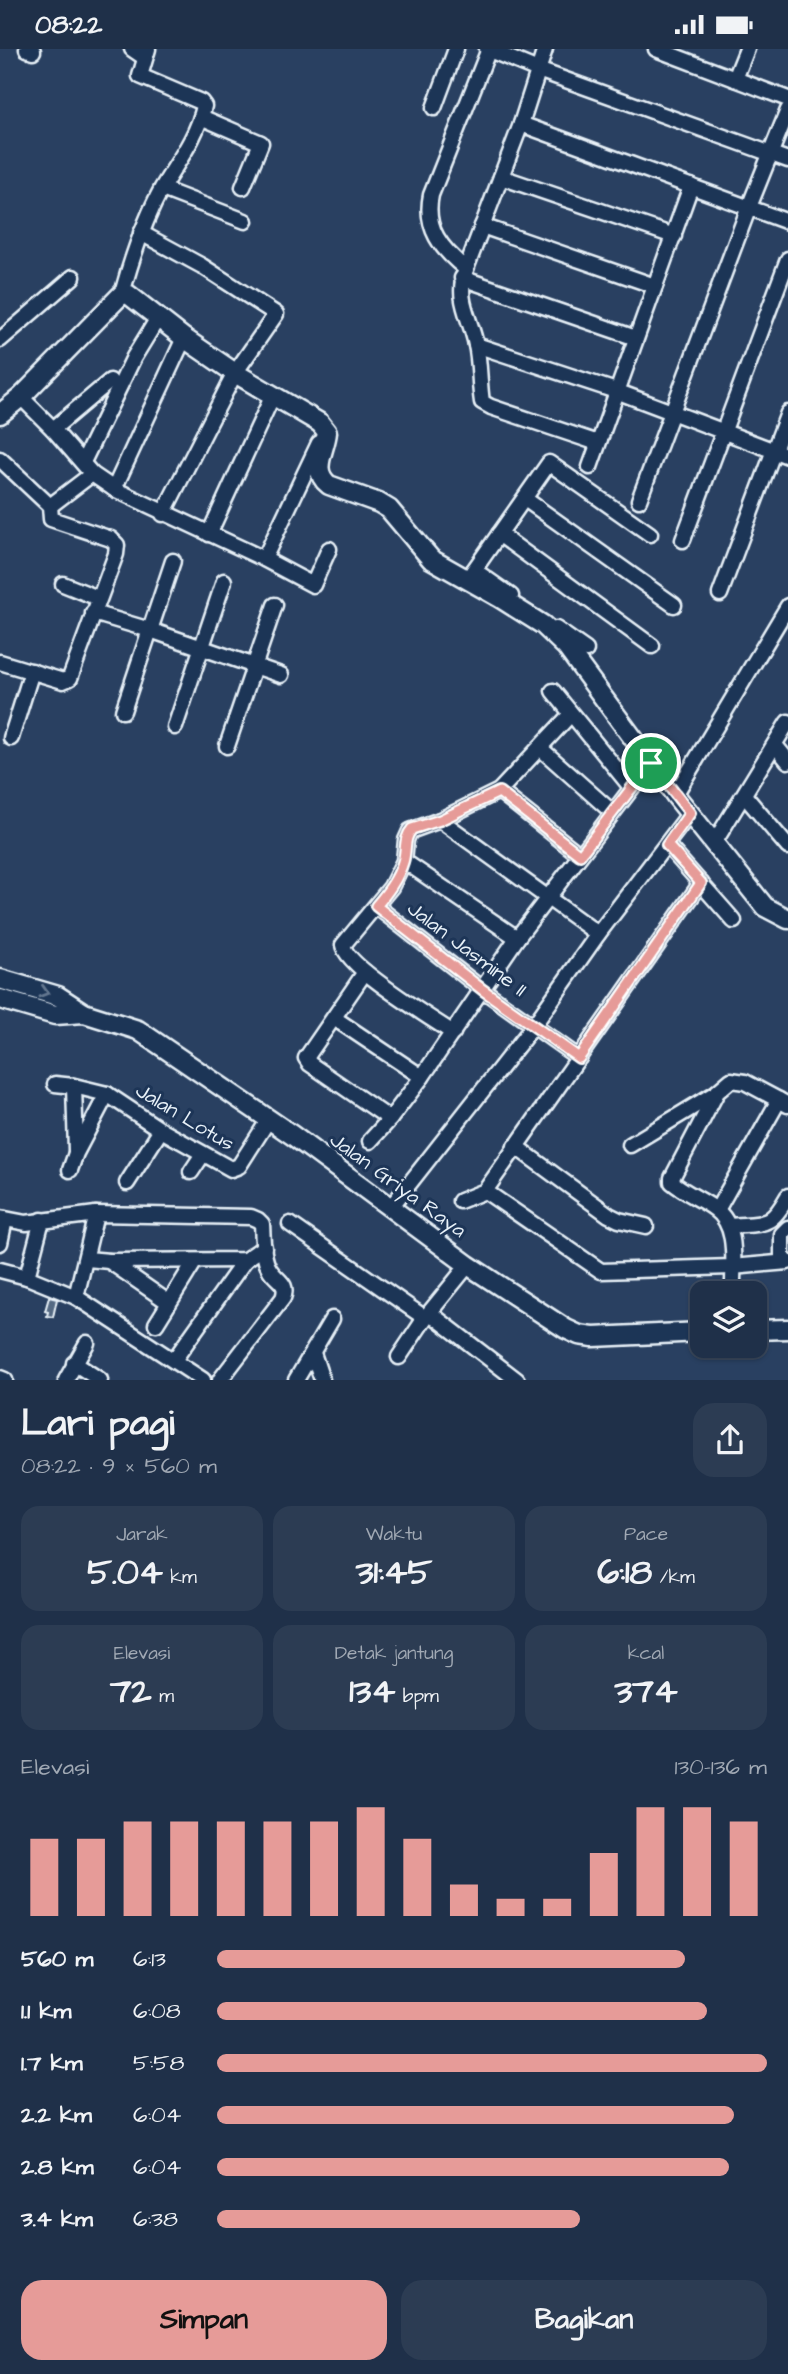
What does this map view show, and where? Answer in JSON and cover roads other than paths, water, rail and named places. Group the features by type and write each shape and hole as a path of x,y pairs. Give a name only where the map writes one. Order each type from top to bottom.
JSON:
{"street":[{"path":"2,410 21,397 122,294 141,233 201,117 204,106 201,102 140,76 147,53 132,49"},
{"path":"434,108 456,49"},
{"path":"636,338 464,273 437,237 429,221 431,195 488,49 538,70 788,160"},
{"path":"545,49 521,124 460,286 476,345 482,402 598,443"},
{"path":"656,49 690,55 735,79 788,99"},
{"path":"735,79 747,49"},
{"path":"639,501 788,110"},
{"path":"201,117 261,142 243,187"},
{"path":"521,124 788,222"},
{"path":"501,177 674,236"},
{"path":"590,467 691,186"},
{"path":"162,189 245,221"},
{"path":"482,226 655,286"},
{"path":"141,233 202,266 275,312 274,318 235,373 163,514"},
{"path":"683,540 788,259"},
{"path":"0,340 72,277"},
{"path":"122,294 129,295 235,373 326,428 327,439 319,472 329,485 384,506 431,559 471,575 582,656 651,763 675,795 765,907 788,919"},
{"path":"0,663 63,681 70,678 116,554 116,542 55,522 50,515 50,506 87,468 134,357 158,318"},
{"path":"114,489 184,338"},
{"path":"476,345 616,390 781,453"},
{"path":"53,429 110,381"},
{"path":"209,534 274,395"},
{"path":"21,397 87,468 114,489 163,514 264,559 313,585 329,549"},
{"path":"720,594 781,453 788,413"},
{"path":"264,559 326,428"},
{"path":"0,459 50,506"},
{"path":"471,575 549,463 650,534"},
{"path":"524,499 674,605"},
{"path":"499,534 652,646"},
{"path":"123,711 173,561"},
{"path":"471,575 500,598 543,625 566,647 582,656"},
{"path":"175,727 224,581"},
{"path":"63,584 98,598"},
{"path":"227,746 275,605"},
{"path":"675,795 786,612"},
{"path":"93,613 281,675"},
{"path":"11,738 32,671"},
{"path":"553,691 631,787"},
{"path":"453,1033 365,972 344,951 343,944 391,887 404,862 406,840 410,831 499,792 570,715"},
{"path":"714,843 788,722"},
{"path":"775,745 788,761"},
{"path":"540,748 612,812"},
{"path":"370,1141 422,1077 517,939 651,763"},
{"path":"499,792 580,855"},
{"path":"744,795 788,847"},
{"path":"391,1207 534,1025 598,934 690,813"},
{"path":"440,820 598,934"},
{"path":"667,845 734,921"},
{"path":"404,862 517,939"},
{"path":"460,1201 485,1191 701,883"},
{"name":"Jalan Jasmine II","path":"376,906 483,990 579,1058"},
{"path":"365,972 307,1055 307,1061 390,1119"},
{"name":"Jalan Griya Raya","path":"0,979 58,996 83,1013"},
{"name":"Jalan Griya Raya","path":"0,999 55,1015 83,1013 120,1022 138,1030 292,1135 468,1265 566,1329 579,1335 613,1337 690,1333"},
{"path":"334,1018 422,1077"},
{"path":"630,1145 718,1093 731,1080 746,1082 784,1103 717,1210"},
{"name":"Jalan Lotus","path":"55,1084 107,1094 162,1130 229,1168 236,1168 272,1121"},
{"path":"74,1086 76,1153"},
{"path":"718,1093 671,1181 681,1190 717,1210 730,1226 733,1281"},
{"path":"70,1170 107,1094"},
{"path":"127,1183 162,1130"},
{"path":"515,1146 609,1215 646,1226"},
{"path":"191,1172 203,1154"},
{"path":"485,1191 599,1271 732,1267 785,1262 782,1234 788,1228"},
{"path":"730,1226 771,1220 777,1216 788,1196"},
{"path":"76,1297 96,1214"},
{"path":"0,1243 2,1219 26,1223 96,1214 251,1217 258,1220 262,1224 270,1270 285,1287 284,1294 220,1380"},
{"path":"27,1277 42,1220"},
{"path":"290,1224 517,1380"},
{"path":"174,1360 245,1260 264,1247"},
{"path":"87,1259 245,1260"},
{"path":"109,1261 168,1302"},
{"path":"156,1324 195,1261"},
{"path":"399,1357 427,1316 468,1265"},
{"path":"0,1270 27,1277 76,1297 202,1380"},
{"path":"296,1380 332,1319"},
{"path":"767,1330 788,1329"},
{"path":"66,1380 87,1343"},
{"path":"313,1353 322,1380"},
{"path":"74,1363 100,1380"},
{"path":"0,1378 5,1380"}]}
